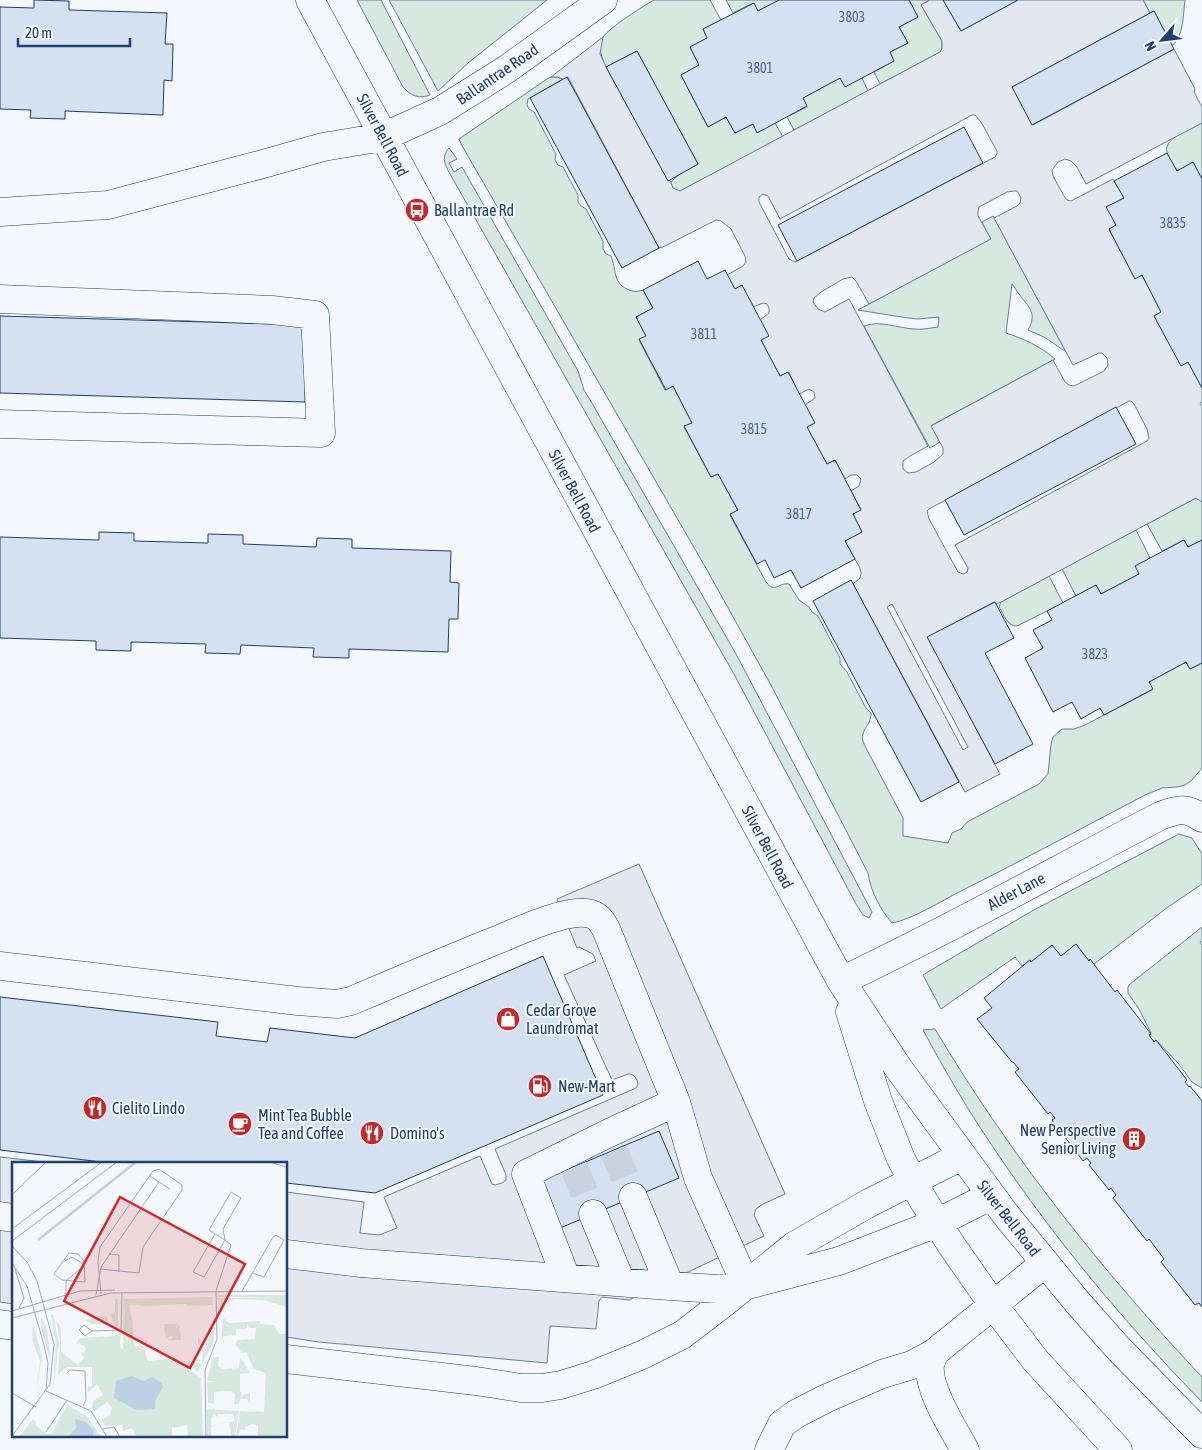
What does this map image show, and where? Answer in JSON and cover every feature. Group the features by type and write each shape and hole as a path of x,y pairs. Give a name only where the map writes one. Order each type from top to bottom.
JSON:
{"street":[{"name":"Silver Bell Road","path":"310,0 841,982 899,1069 990,1196 1118,1348 1202,1434"},
{"name":"Ballantrae Road","path":"0,212 108,204 323,147 383,137 440,111 507,69 604,0"},
{"path":"0,299 315,314 321,433 0,424"},
{"name":"Alder Lane","path":"841,982 900,954 1072,861 1160,816 1180,810 1198,815"},
{"path":"0,966 337,1004 351,1001 523,929 560,916 576,913 594,915 601,920 606,929 676,1102 698,1178 746,1285"},
{"name":"Silver Bell Road","path":"841,982 878,1101 901,1159 923,1200 994,1306 1036,1361 1118,1450"},
{"path":"566,1278 526,1174 571,1160 610,1142 676,1102"},
{"path":"288,1359 521,1388 542,1388 561,1385 593,1376 682,1335 794,1246 869,1202 962,1156"},
{"path":"288,1254 361,1263 670,1286 717,1289 736,1288 839,1261 937,1223 990,1196"},
{"path":"633,1197 670,1286"},
{"path":"594,1214 621,1282"},
{"path":"772,1447 782,1424 796,1414 882,1374 912,1365 934,1353 1045,1263"},
{"path":"934,1353 930,1366 932,1382 941,1405 965,1450"}],"shaded area":[{"path":"357,0 381,0 430,95 415,96 403,87"},
{"path":"389,0 547,0 468,63 438,91"},
{"path":"654,0 710,0 721,20 703,29 707,38 690,47 699,65 681,75 708,127 726,117 735,133 753,124 775,123 783,137 680,191 673,188 671,185 672,181 698,164 637,51 606,67 600,45 603,37 612,28"},
{"path":"726,0 779,0 758,11 753,3 733,13"},
{"path":"909,0 930,0 921,5 942,41 942,49 940,52 880,84 874,72 894,61 890,52 908,43 899,27 918,17"},
{"path":"930,0 943,0 961,31 1018,0 1143,0 1150,13 1012,87 1033,125 1174,49 1195,89 1194,92 1202,107 1202,123 1086,184 1077,167 1071,161 1065,159 1058,162 1052,170 1053,176 1067,200 1071,201 1113,179 1124,198 1107,207 1116,225 1109,230 1135,278 1142,275 1161,312 1154,316 1181,365 1188,362 1202,388 1202,402 1200,403 1202,406 1202,502 1196,498 1001,602 996,604 994,602 928,637 1000,774 965,792 853,584 860,578 861,573 845,541 862,532 853,514 861,509 851,491 859,486 861,479 857,475 851,475 845,479 835,460 827,464 807,427 805,405 815,398 814,392 809,389 799,394 789,372 780,376 761,340 760,320 769,313 767,304 763,303 753,307 741,286 735,289 727,275 743,266 746,262 745,256 731,229 721,221 716,220 659,248 568,77 563,79 551,77 603,37 600,54 606,67 668,180 670,180 673,188 680,191 940,52 942,41 921,5","holes":["972,115 975,115 981,122 997,151 995,157 795,262 789,259 759,202 759,197 763,194 768,196 780,219","1017,191 1021,198 1020,203 994,218 1073,365 1099,353 1102,353 1107,358 1108,365 1104,371 1074,386 1065,382 1053,360 931,426 943,448 943,454 934,462 916,472 908,473 903,469 903,461 928,446 849,299 825,312 818,309 813,302 814,298 843,279 852,277 869,304 991,239 978,216 979,207 1007,192","1129,401 1134,404 1147,429 1149,438 1147,441 955,545 968,568 967,572 963,574 958,572 929,519 927,511","892,604 968,747 963,750 887,607"]},
{"path":"1143,0 1185,0 1181,31 1172,46 1154,11 1150,13"},
{"path":"550,77 563,79 528,99 527,105 534,112 556,154 555,160 558,165 563,167 578,195 578,202 586,209 603,241 603,249 606,254 611,256 619,283 631,291 643,290 653,308 636,317 646,336 639,340 665,390 673,386 692,423 684,427 711,477 718,474 738,510 730,515 766,582 772,587 789,584 799,600 818,616 840,658 840,664 847,672 866,708 871,713 870,720 862,736 863,741 903,818 903,836 948,843 952,833 961,829 967,822 1039,784 1048,774 1053,737 1062,729 1074,729 1085,725 1152,690 1149,682 1186,662 1190,669 1202,663 1202,768 1192,780 1185,785 1162,788 1145,795 927,909 892,923 877,900 871,887 868,873 772,687 707,570 461,144 459,139"},
{"path":"840,78 862,78 868,91 794,130 787,117 807,107 803,98"},
{"path":"1202,123 1202,179 1193,162 1177,171 1169,157 1167,147 1169,142 1179,134"},
{"path":"449,148 457,159 449,163 454,172 462,167 578,371 584,390 736,654 872,912 869,918 863,915 856,904 735,676 450,174 444,158"},
{"path":"993,216 1066,352 1044,337 1028,330 1032,319 1031,310 1012,284 1006,333 1032,343 1055,359 932,425 940,442 930,448 864,326 882,324 926,329 938,327 939,317 918,319 858,310 990,239 982,222"},
{"path":"1196,498 1202,502 1202,540 1188,547 1184,540 1162,551 1147,524"},
{"path":"1136,530 1150,558 1139,574 1101,594 1096,585 1076,596 1062,569"},
{"path":"1049,576 1063,603 1017,626 1006,620 999,607 1001,602"},
{"path":"1179,834 1192,838 1202,854 1202,884 1168,907 1094,964 1089,961 1076,944 1061,956 1052,946 1031,962 1030,960 1022,966 1015,957 941,1009 923,975 1032,911"},
{"path":"639,864 785,1194 756,1209 754,1215 764,1236 629,1300 602,1297 599,1301 596,1329 550,1326 547,1363 319,1342 288,1337 288,1192 364,1202 360,1233 379,1235 397,1228 384,1197 480,1156 492,1184 502,1183 506,1180 506,1175 495,1149 636,1088 637,1080 631,1074 612,1080 564,975 596,961 593,954 579,947 577,948 557,899"},
{"path":"1202,927 1202,941 1200,942 1202,945 1202,1088 1192,1082 1178,1063 1156,1040 1154,1042 1149,1035 1151,1033 1139,1009 1128,993 1128,987"},
{"path":"935,1029 994,1122 1026,1167 1093,1254 1202,1377 1202,1402 1119,1312 1067,1249 1018,1184 985,1136 923,1030"},
{"path":"0,1157 44,1162 12,1162 12,1304 0,1302"}],"building":[{"path":"34,0 69,1 69,10 167,13 165,44 173,44 172,81 164,80 163,115 65,111 65,119 30,118 31,110 0,109 0,7 34,8"},
{"path":"779,0 909,0 918,17 899,27 908,43 890,52 894,61 845,87 840,78 803,98 807,106 757,133 753,124 735,133 726,117 708,127 681,75 699,65 690,47 707,38 703,29 754,3 758,11"},
{"path":"943,0 1018,0 961,31"},
{"path":"1154,11 1174,49 1032,125 1012,87"},
{"path":"637,51 698,164 668,181 606,67"},
{"path":"567,77 659,248 622,268 530,98"},
{"path":"964,127 983,163 797,261 778,225"},
{"path":"1167,153 1177,171 1193,162 1202,179 1202,388 1188,362 1181,366 1154,316 1161,312 1142,275 1135,279 1109,229 1116,225 1106,207 1124,198 1114,181"},
{"path":"698,261 707,279 725,270 735,289 742,285 769,336 761,340 780,376 788,372 815,423 807,427 827,464 835,460 861,510 853,514 862,532 845,541 855,559 801,588 791,570 774,578 765,560 757,564 730,514 738,510 718,474 711,477 684,426 692,423 673,386 666,390 639,339 646,336 636,317 653,308 643,290"},
{"path":"0,316 307,325 305,402 0,393"},
{"path":"1116,407 1136,444 964,535 945,500"},
{"path":"99,532 134,533 134,541 208,543 208,534 243,535 243,544 316,547 317,538 352,539 352,548 451,551 450,582 459,583 458,619 449,619 448,652 349,649 349,658 313,657 314,648 241,645 240,654 205,653 206,644 131,642 131,651 96,650 96,641 0,638 0,537 99,540"},
{"path":"1184,540 1188,547 1202,540 1202,663 1190,669 1186,662 1149,682 1153,689 1104,715 1100,708 1081,719 1072,702 1053,712 1025,658 1043,648 1033,630 1052,620 1047,611 1096,585 1101,594 1139,574 1135,566"},
{"path":"851,580 959,782 921,802 813,601"},
{"path":"995,602 1014,638 985,653 1033,744 995,764 927,637"},
{"name":"New Perspective Senior Living","path":"1076,944 1115,992 1117,990 1151,1034 1149,1035 1154,1042 1156,1040 1187,1080 1185,1082 1202,1101 1202,1307 1199,1303 1195,1305 1161,1262 1164,1259 1113,1198 1116,1195 1111,1188 1109,1190 1089,1165 1091,1163 1087,1158 1083,1161 1052,1120 1055,1118 1050,1112 1048,1114 1015,1072 1019,1069 977,1019 992,1008 984,998 1030,960 1031,962 1052,945 1061,956"},
{"path":"543,956 603,1095 375,1193 288,1183 288,1162 102,1162 0,1150 0,997 218,1022 216,1036 267,1042 270,1028 355,1038"},
{"path":"659,1131 679,1178 553,1231 533,1184"}],"tunnel":[{"path":"614,1151 633,1197"},
{"path":"574,1167 593,1214"}],"place":[{"name":"Ballantrae Rd","path":"417,210"},
{"name":"Cedar Grove Laundromat","path":"508,1019"},
{"name":"New-Mart","path":"540,1086"},
{"name":"Cielito Lindo","path":"95,1108"},
{"name":"Mint Tea Bubble Tea and Coffee","path":"240,1124"},
{"name":"Domino's","path":"372,1133"},
{"name":"New Perspective Senior Living","path":"1134,1139"}]}
